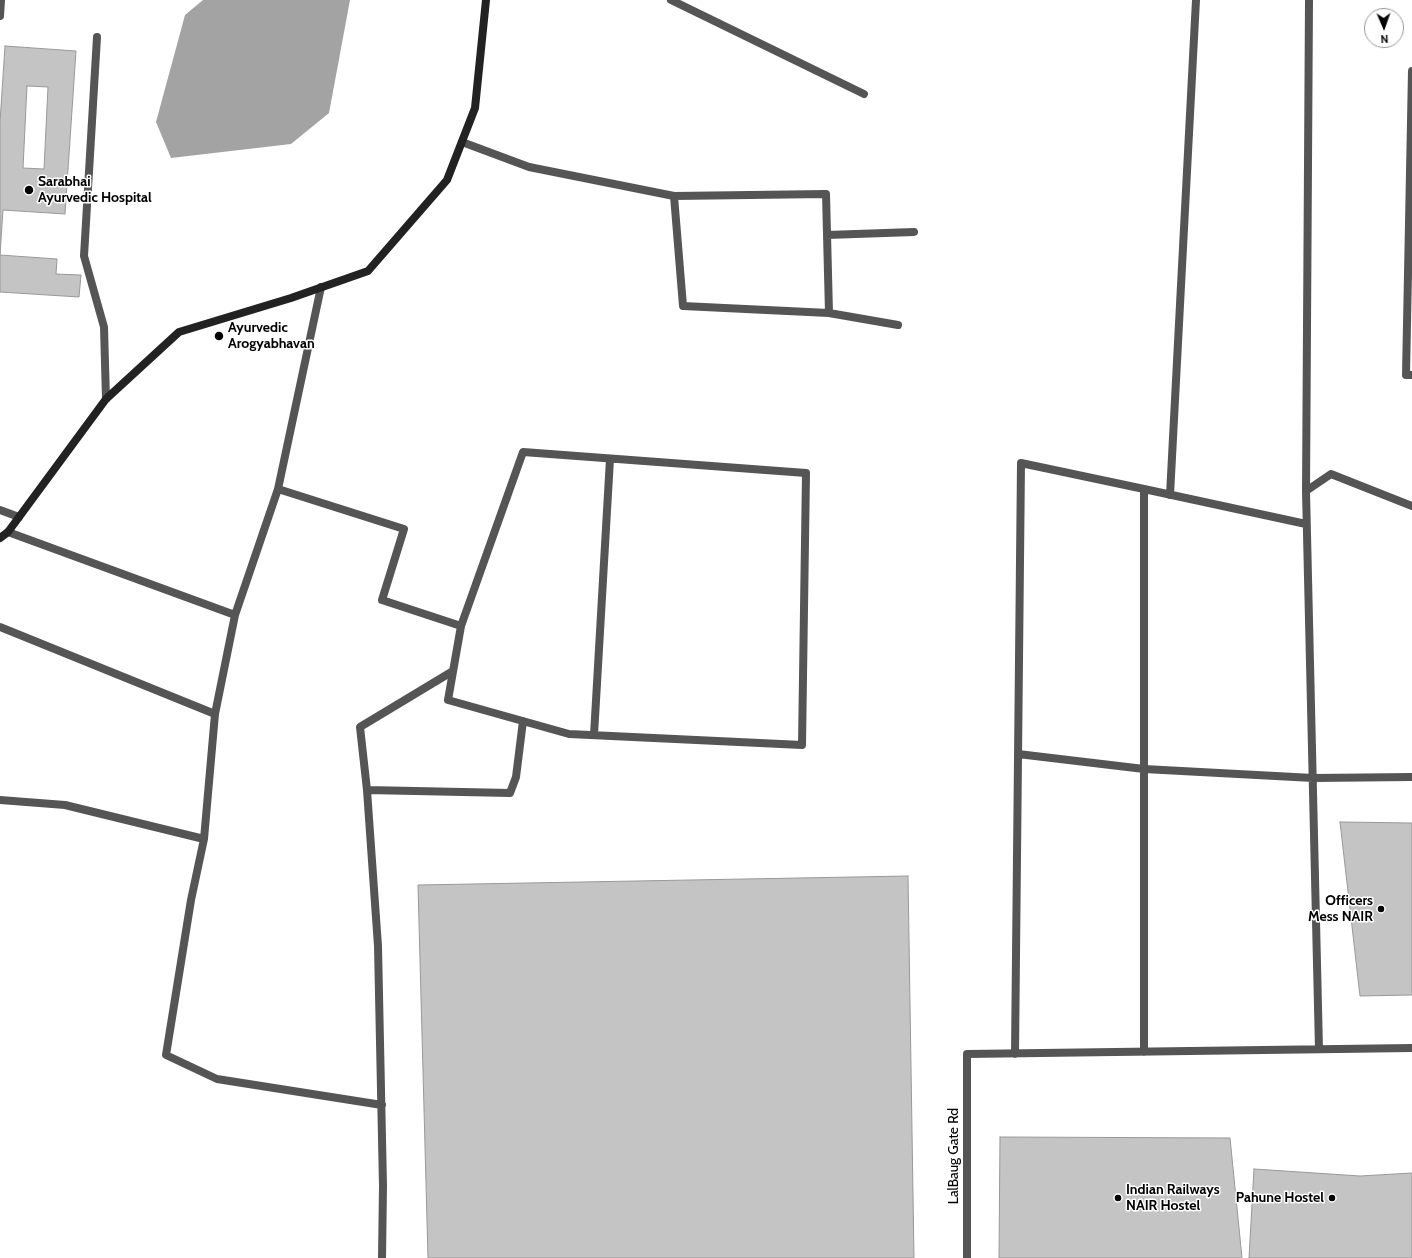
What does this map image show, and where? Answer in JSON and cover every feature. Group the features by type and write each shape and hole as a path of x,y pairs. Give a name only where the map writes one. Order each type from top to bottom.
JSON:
{"street":[{"path":"0,16 1,0"},
{"path":"0,538 8,532 106,399 179,332 368,271 447,180 476,108 486,0"},
{"path":"671,0 864,94"},
{"path":"1170,495 1196,0"},
{"path":"1309,0 1306,524 1319,1049"},
{"path":"97,37 84,256 104,327 106,399"},
{"path":"1412,71 1406,375 1412,375"},
{"path":"462,142 528,166 674,196 826,194 829,313"},
{"path":"674,196 683,306 829,313 898,325"},
{"path":"827,235 914,232"},
{"path":"321,287 278,489 235,615 215,714 204,839 191,900 166,1055 217,1079 382,1104"},
{"path":"523,452 610,459 806,473 802,745 569,734 448,700 461,626 523,452"},
{"path":"594,735 610,459"},
{"path":"1306,524 1021,463 1015,1054 1412,1048"},
{"path":"1306,491 1331,474 1412,506"},
{"path":"278,489 404,529 382,600 461,626"},
{"path":"1144,489 1144,1052"},
{"path":"0,510 19,517"},
{"path":"8,532 235,615"},
{"path":"0,627 215,714"},
{"path":"382,1258 382,1104 378,946 367,790 360,727 453,671"},
{"path":"367,790 510,793 516,777 523,721"},
{"path":"1018,754 1144,769 1313,778 1412,777"},
{"path":"0,800 64,805 204,839"},
{"name":"LalBaug Gate Rd","path":"967,1258 966,1054 1015,1054"}],"shaded area":[{"path":"203,0 350,0 329,113 291,144 171,158 156,122 185,15"}],"building":[{"path":"5,46 76,51 65,214 3,210 0,255 0,122","holes":["27,86 48,87 44,169 23,168"]},
{"path":"0,255 57,259 56,274 81,275 79,297 0,292"},
{"name":"Officers Mess NAIR","path":"1340,822 1412,823 1412,995 1360,996"},
{"path":"908,876 914,1258 428,1258 418,885"},
{"name":"Indian Railways NAIR Hostel","path":"1000,1137 1230,1138 1242,1258 999,1258"},
{"name":"Pahune Hostel","path":"1254,1169 1360,1176 1412,1173 1412,1258 1249,1258"}],"place":[{"name":"Sarabhai Ayurvedic Hospital","path":"29,190"},
{"name":"Ayurvedic Arogyabhavan","path":"219,336"},
{"name":"Officers Mess NAIR","path":"1381,909"},
{"name":"Indian Railways NAIR Hostel","path":"1118,1198"},
{"name":"Pahune Hostel","path":"1332,1198"}]}
